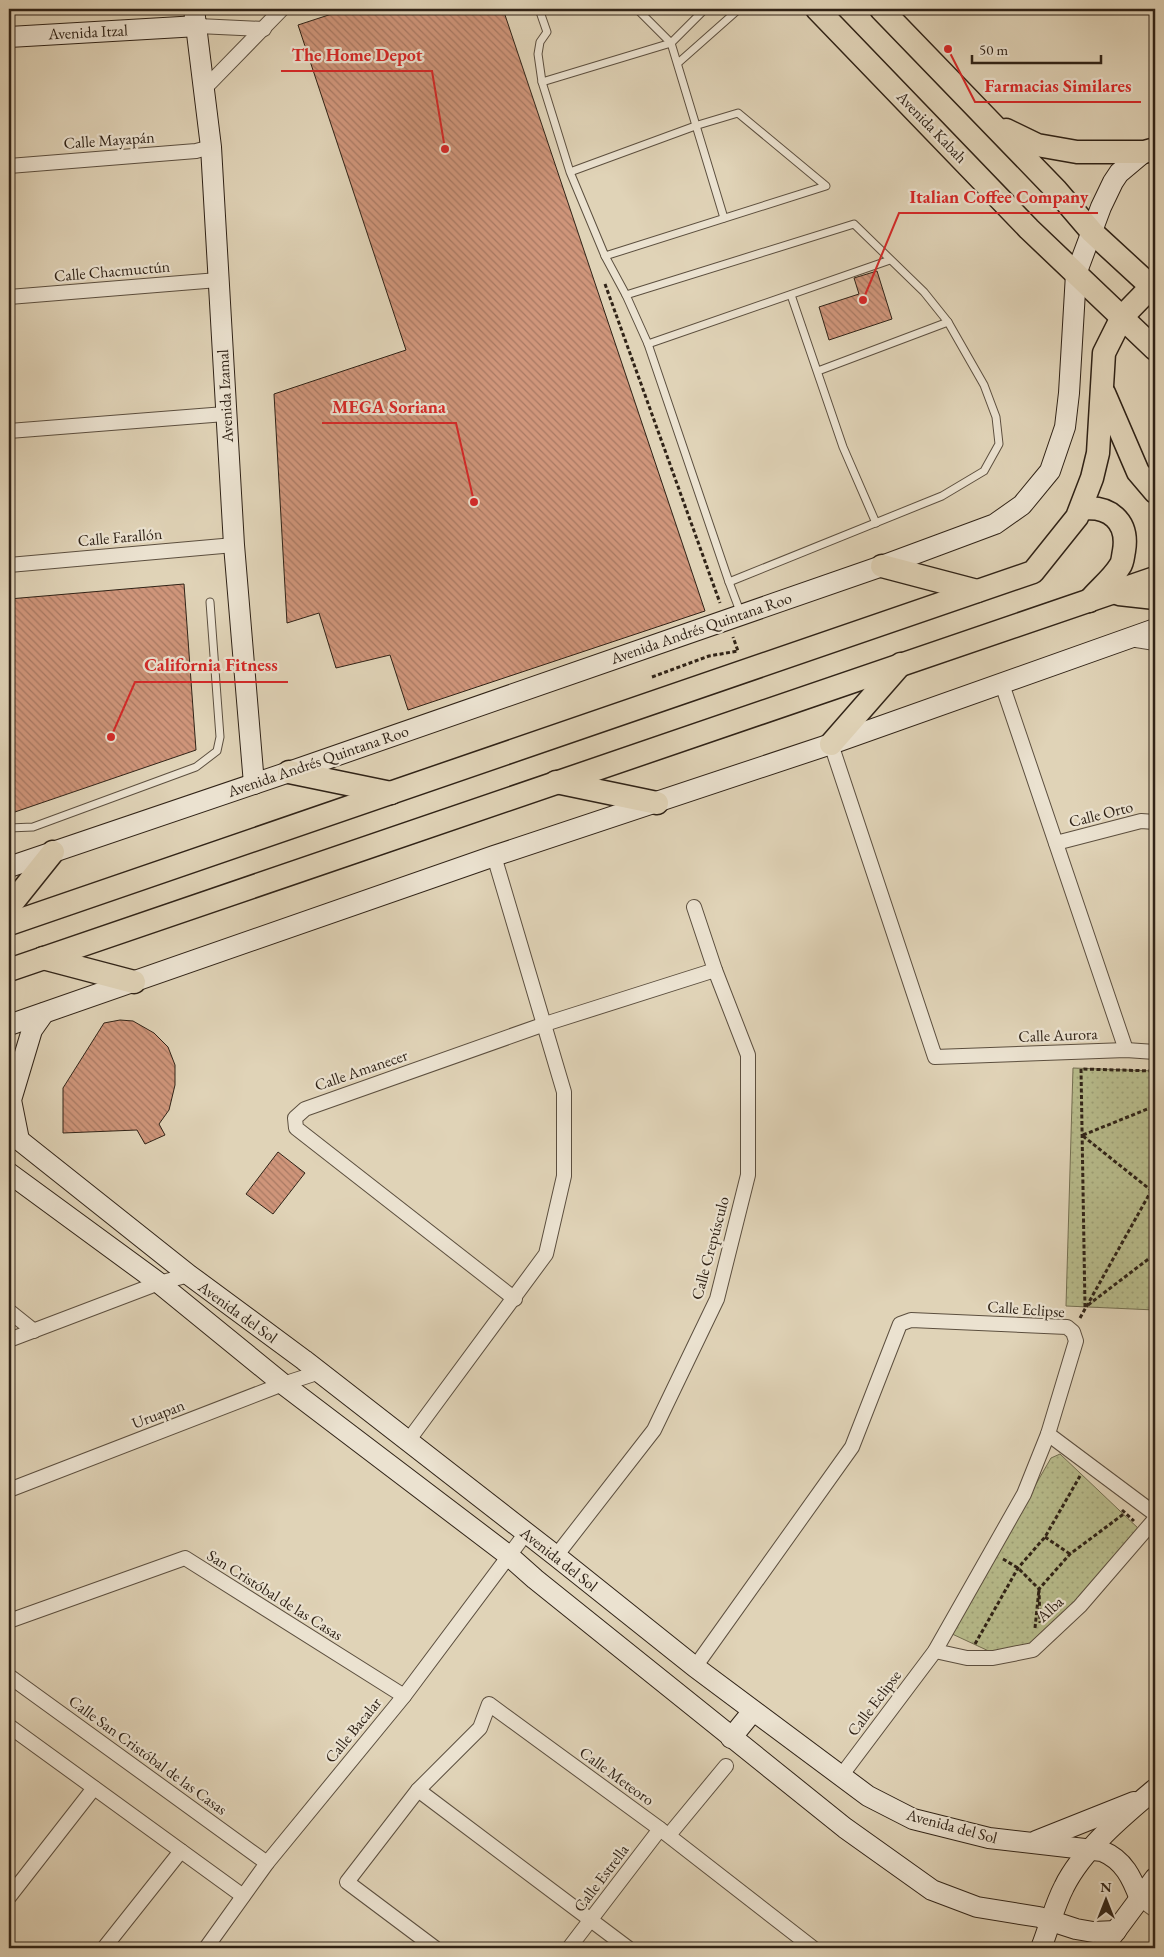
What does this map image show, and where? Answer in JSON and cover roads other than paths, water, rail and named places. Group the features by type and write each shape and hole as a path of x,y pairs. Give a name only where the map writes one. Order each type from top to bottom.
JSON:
{"main road":[{"name":"Avenida Kabah","path":"818,9 1029,229 1155,349"},
{"path":"9,924 1033,572 1081,509 1092,478 1098,453 1104,353 1122,317 1154,287 1092,232 1056,190 882,9"},
{"path":"990,122 1037,146 1077,152 1150,150"},
{"path":"1102,387 1138,472 1155,492"},
{"path":"1081,509 1107,510 1118,518 1124,534 1121,565 1086,603"},
{"path":"882,566 977,591"},
{"path":"9,970 902,663 1113,594 1155,578"},
{"path":"1113,594 1155,598"},
{"path":"831,744 902,663"},
{"path":"289,772 392,793"},
{"path":"555,782 657,803"},
{"path":"9,907 52,852"},
{"path":"43,958 134,982"}],"street":[{"path":"205,88 282,9"},
{"path":"196,17 264,29"},
{"name":"Avenida Itzal","path":"9,37 196,17"},
{"name":"Avenida Izamal","path":"196,17 211,148 225,414 254,784"},
{"name":"Calle Mayapán","path":"9,166 196,152 211,148"},
{"name":"Avenida Andrés Quintana Roo","path":"9,867 882,566 995,524 1022,505 1050,471 1065,427 1069,393 1076,274 1113,182 1119,173 1150,150"},
{"name":"Calle Chacmuctún","path":"9,297 218,280"},
{"path":"9,431 225,414"},
{"name":"Calle Farallón","path":"9,564 234,544"},
{"path":"9,1025 494,856 831,744 1155,629"},
{"path":"1127,639 1155,643"},
{"name":"Calle Aurora","path":"831,744 935,1057 1126,1050 1002,684"},
{"name":"Calle Orto","path":"1056,843 1141,821 1155,822"},
{"path":"408,1441 515,1299 546,1254 564,1176 564,1092 494,856"},
{"name":"Calle Crepúsculo","path":"556,1556 654,1430 717,1299 748,1175 748,1056 715,970 694,907"},
{"name":"Calle Amanecer","path":"515,1299 296,1128 295,1118 305,1109 545,1024 715,970"},
{"path":"14,1136 11,1100 32,1030 44,1013"},
{"path":"1126,1050 1155,1052"},
{"name":"Avenida del Sol","path":"14,1136 189,1275 320,1372 556,1556 695,1667 868,1796 913,1820 989,1838 1091,1848 1109,1854 1121,1862 1147,1905"},
{"name":"Avenida del Sol","path":"9,1173 159,1284 283,1384 508,1555 534,1579 731,1738 845,1828 932,1890 977,1907 1015,1913 1085,1930 1116,1930"},
{"path":"9,1340 159,1284 189,1275"},
{"path":"9,1311 34,1331"},
{"name":"Calle Eclipse","path":"695,1667 852,1448 900,1324 911,1320 1067,1327 1073,1332 1076,1341 1048,1434 1024,1494 935,1651 841,1776"},
{"name":"Uruapan","path":"9,1490 283,1384 320,1372"},
{"path":"1048,1434 1155,1514"},
{"name":"Alba","path":"935,1651 967,1658 993,1658 1037,1646 1080,1606 1143,1530 1155,1519"},
{"name":"Calle Bacalar","path":"206,1948 267,1863 404,1696 526,1533"},
{"name":"San Cristóbal de las Casas","path":"9,1621 185,1558 404,1696"},
{"name":"Calle San Cristóbal de las Casas","path":"9,1676 267,1863"},
{"name":"Calle Meteoro","path":"435,1948 346,1882 418,1790 480,1728 489,1704 664,1832 813,1948"},
{"path":"731,1738 753,1711"},
{"path":"9,1726 243,1896"},
{"name":"Calle Estrella","path":"569,1948 664,1832 726,1766"},
{"path":"9,1897 94,1788"},
{"path":"418,1790 628,1948"},
{"path":"1029,1843 1150,1793"},
{"path":"1041,1948 1064,1886 1091,1848 1150,1793"},
{"path":"104,1948 181,1851"},
{"path":"1103,1948 1116,1930 1147,1905 1155,1878"},
{"path":"1015,1913 1029,1928 1036,1948"}],"lane":[{"path":"539,9 547,32 540,42 538,54 542,82 570,172 605,256 626,295 648,344 729,582 733,617"},
{"path":"637,9 671,43 698,125 724,218"},
{"path":"542,82 671,43 705,9"},
{"path":"678,63 739,9"},
{"path":"570,172 698,125 738,113 826,186 605,256"},
{"path":"626,295 854,224 924,292 948,322 984,385 996,417 999,444 984,471 942,496 729,582"},
{"path":"648,344 890,260"},
{"path":"791,295 844,447 876,523"},
{"path":"818,371 948,322"},
{"path":"9,828 33,828 125,794 196,767 217,751 220,737 210,602"}],"place":[{"name":"Farmacias Similares","path":"948,49"},
{"name":"The Home Depot","path":"445,149"},
{"name":"Italian Coffee Company","path":"863,300"},
{"name":"MEGA Soriana","path":"474,502"},
{"name":"California Fitness","path":"111,737"}]}
